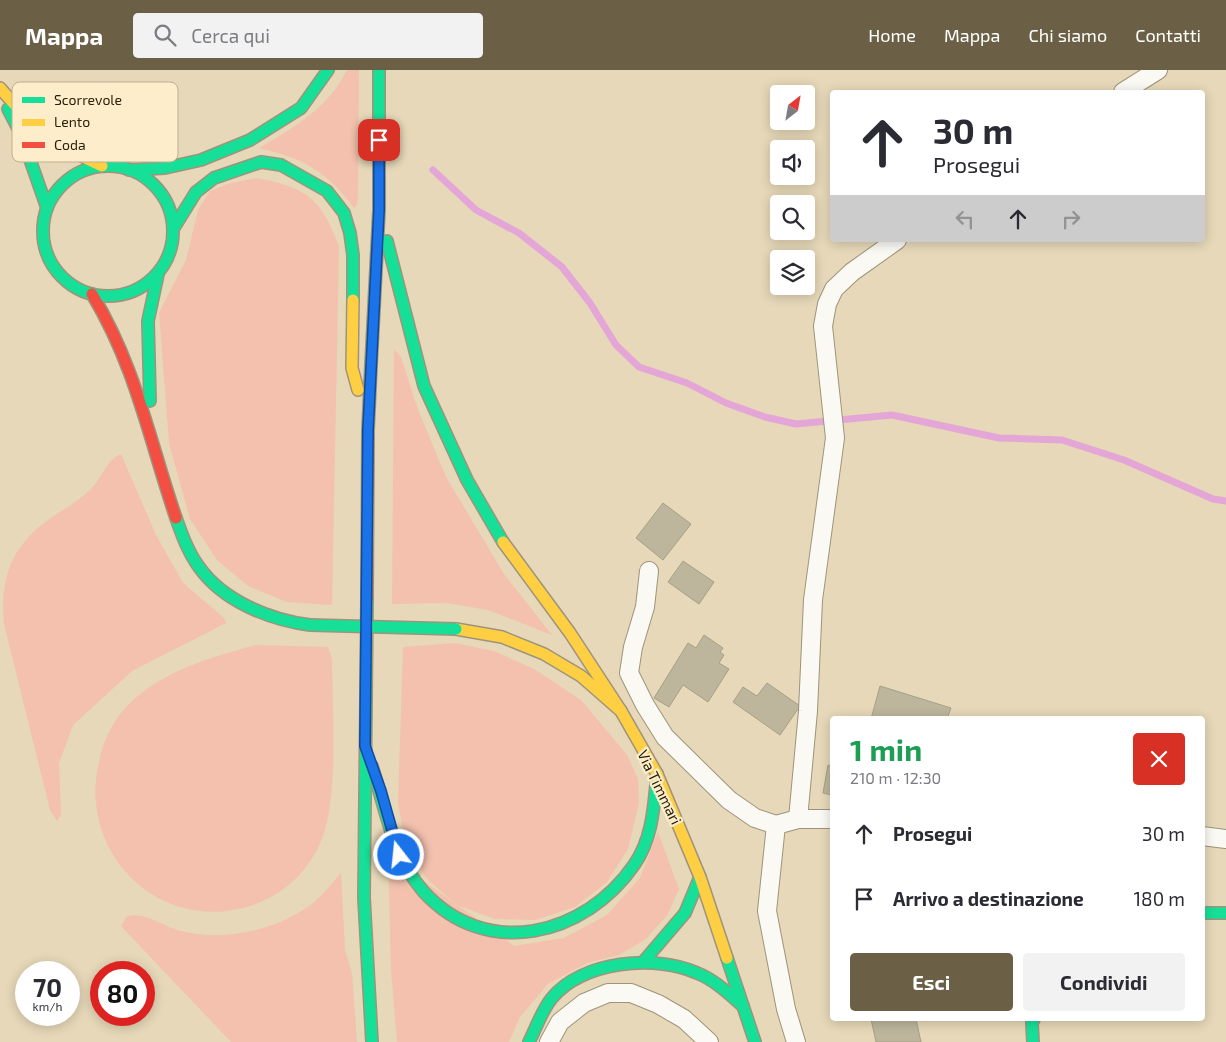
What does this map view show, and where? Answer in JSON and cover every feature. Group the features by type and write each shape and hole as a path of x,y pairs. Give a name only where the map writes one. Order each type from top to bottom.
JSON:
{"main road":[{"path":"92,162 102,166 129,170 164,168 202,160 250,140 301,108 328,70"},
{"path":"372,1042 364,898 365,746 368,430 379,210 379,70"},
{"path":"0,88 12,102"},
{"path":"0,94 12,117"},
{"path":"174,229 188,200 207,182 223,171 262,161 292,169 333,196 351,231 354,282 352,367 368,430"},
{"path":"31,162 47,208"},
{"path":"102,166 84,170 69,180 56,193 47,208 43,226 44,244 50,261 61,276 75,287 92,294 110,296 128,294 144,286 158,274 167,260 172,245 174,229 171,213 165,199 143,176 129,170"},
{"path":"379,210 403,312 424,386 467,480 509,552 570,633 621,711"},
{"path":"158,274 148,321 147,367 151,414 160,471"},
{"path":"92,294 125,356 160,471"},
{"name":"Via Timmari","path":"160,471 187,548 205,575 227,592 266,614 299,624 456,630 502,637 544,654 580,676 621,711 657,774 700,877 755,1042"},
{"path":"365,746 381,791 399,855 422,890 440,908 480,928 518,934 564,924 604,900 611,893 635,864 654,821 657,774"},
{"path":"644,961 685,913 700,877"},
{"path":"1205,913 1226,913"},
{"path":"529,1042 552,998 584,973 602,968 644,961 696,972 717,984 743,1006"},
{"path":"1033,1021 1033,1042"}],"street":[{"path":"1126,90 1158,70"},
{"path":"798,819 808,711 814,600 835,438 824,346 823,326 826,304 834,289 852,272 894,242"},
{"path":"649,570 644,608 633,646 630,673 645,705 665,737 729,800 755,818 776,825 798,819 830,819"},
{"path":"776,825 767,911 782,991 796,1042"},
{"path":"1205,836 1226,839"},
{"path":"549,1042 560,1022 584,1003 608,993 631,993 658,1004 684,1019 709,1042"}],"shaded area":[{"path":"347,70 359,70 358,195 357,205 354,208 334,184 313,168 289,156 259,148 285,133 320,106 331,95"},
{"path":"257,178 288,186 310,198 326,217 339,246 332,605 287,602 248,586 217,560 190,519 169,443 159,313 186,260 198,210 210,191 231,183"},
{"path":"394,349 401,357 417,407 446,477 504,574 552,635 488,610 447,603 392,604"},
{"path":"121,454 156,535 183,583 224,618 226,623 132,671 73,725 59,763 61,815 57,821 50,810 4,624 5,583 13,559 28,538 39,527 86,494 96,484 108,464"},
{"path":"455,643 494,651 536,670 581,700 627,755 638,779 639,803 628,849 607,882 575,907 536,920 495,919 457,905 426,878 405,843 398,803 403,647"},
{"path":"256,645 328,647 332,659 333,755 330,805 326,827 313,857 299,875 272,896 250,906 216,912 184,908 155,896 131,877 112,853 100,824 95,792 100,758 110,730 118,717 141,693 172,674 188,667"},
{"path":"658,832 679,889 668,914 646,939 619,955 587,963 548,984 520,1017 509,1042 397,1042 391,970 388,855 514,946 564,938 607,915 640,878"},
{"path":"341,873 345,950 352,973 357,1042 231,1042 121,926 127,916 134,915 148,918 181,931 197,934 231,935 264,928 280,922 309,906 322,895"}],"building":[{"path":"663,503 691,524 663,560 636,538"},
{"path":"683,561 714,582 699,604 668,582"},
{"path":"704,635 723,648 720,652 724,655 719,663 729,669 708,702 683,685 669,707 654,698 688,643 696,648"},
{"path":"767,683 800,706 780,735 733,702 743,687 757,696"},
{"path":"880,686 951,708 948,716 872,716"},
{"path":"828,765 830,766 830,795 823,793"},
{"path":"871,1021 916,1021 921,1042 876,1042"}],"waterway":[{"path":"433,170 476,210 519,233 562,267 590,303 616,345 639,367 687,383 726,403 765,417 796,424 892,415 999,438 1062,440 1124,460 1213,499 1226,501"}],"traffic: fast":[{"path":"129,170 165,168 201,160 250,140 301,108 328,70"},
{"path":"371,365 379,210 379,70"},
{"path":"8,109 12,117"},
{"path":"31,162 47,208"},
{"path":"173,229 196,192 214,178 261,162 281,165 327,191 344,213 350,233 353,255 353,300"},
{"path":"108,166 133,171 154,185 168,206 173,231 168,256 154,277 133,291 108,296 83,291 62,277 48,256 43,231 48,206 62,185 83,171 108,166"},
{"path":"387,241 424,386 467,480 503,542"},
{"path":"150,401 148,321 158,274"},
{"path":"176,518 195,561 209,579 221,590 248,607 279,619 310,625"},
{"path":"367,599 364,898 372,1042"},
{"path":"310,625 456,629"},
{"path":"372,766 397,848 413,878 423,891 448,913 476,926 505,932 534,931 562,923 589,909 613,889 634,865 645,844 652,821 657,774"},
{"path":"644,961 685,913 700,877"},
{"path":"1205,913 1226,913"},
{"path":"727,958 755,1042"},
{"path":"529,1042 548,1003 565,986 581,976 620,964 641,963 680,967 710,979 743,1006"},
{"path":"1033,1021 1033,1042"}],"traffic: slow":[{"path":"0,88 12,102"},
{"path":"93,162 102,166"},
{"path":"353,300 352,368 358,390"},
{"path":"503,542 570,633 621,711"},
{"path":"456,629 502,637 544,654 581,676 621,711 657,774"},
{"path":"657,774 700,877 727,958"}],"traffic: jam":[{"path":"92,294 107,321 131,376 176,518"},
{"path":"367,599 368,430 371,365"}],"route":[{"path":"379,140 379,210 368,430 365,746 381,791 399,855"}]}
